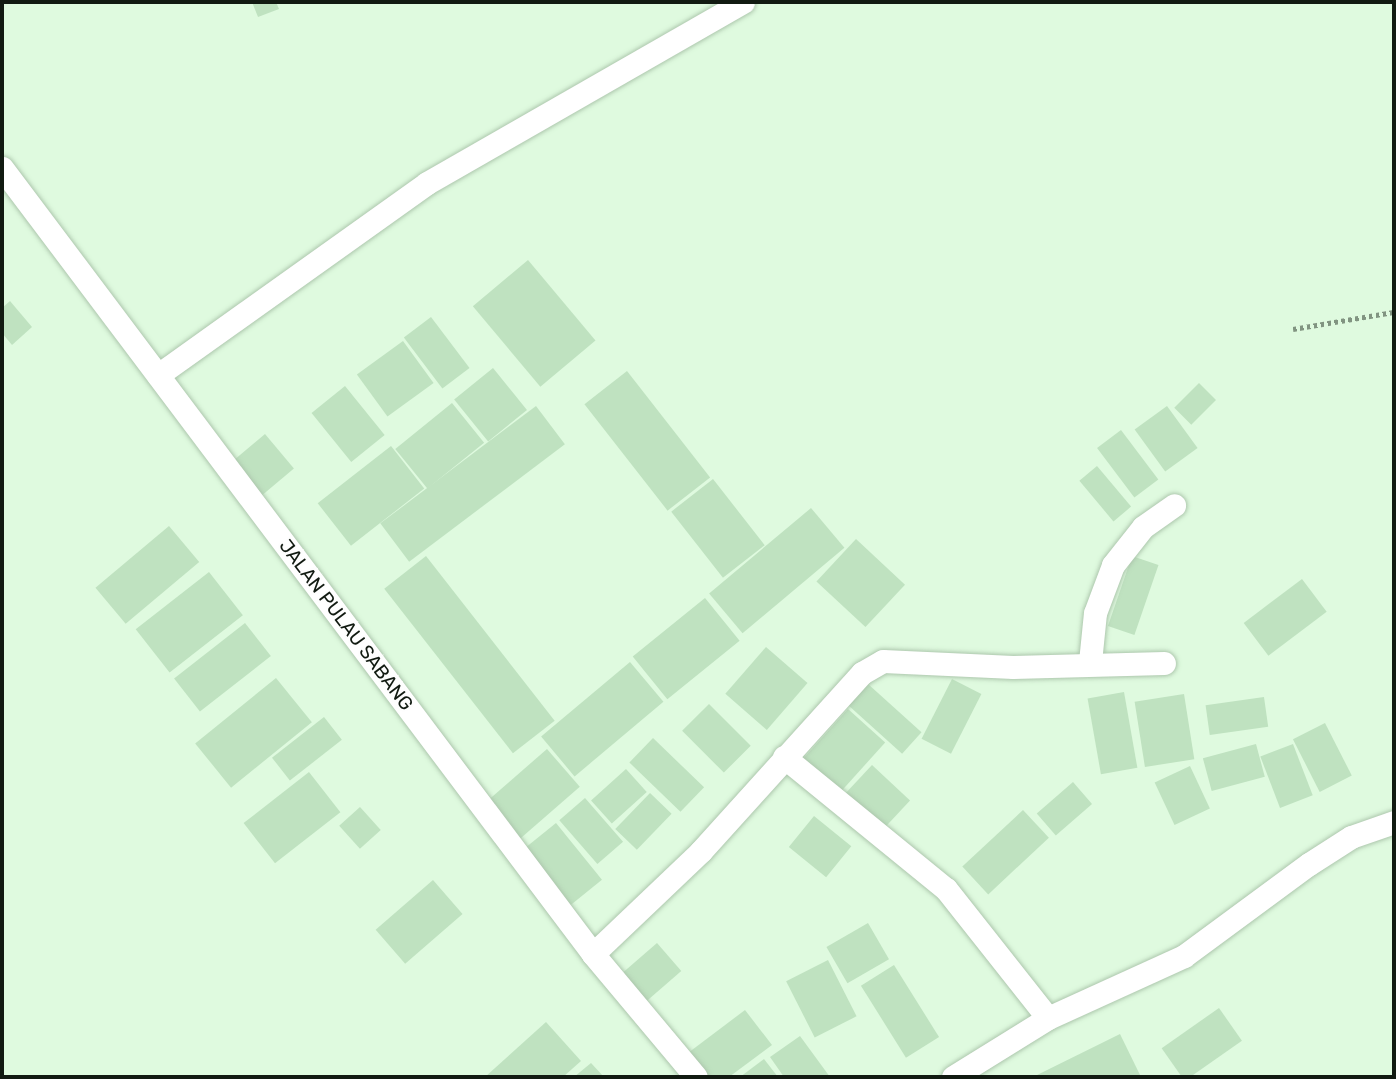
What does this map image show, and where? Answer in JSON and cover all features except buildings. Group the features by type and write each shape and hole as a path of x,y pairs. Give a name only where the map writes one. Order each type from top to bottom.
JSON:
{"street":[{"path":"158,375 427,183 743,2"},
{"name":"JALAN PULAU SABANG","path":"2,168 593,954 696,1077"},
{"path":"1090,662 1095,613 1112,565 1143,527 1174,505"},
{"path":"593,954 701,851 862,673 883,661 1013,667 1090,662 1164,663"},
{"path":"784,757 946,889 1048,1017"},
{"path":"953,1077 1048,1017 1184,957 1309,864 1351,837 1394,822"}],"path":[{"path":"1293,329 1394,312"}]}
